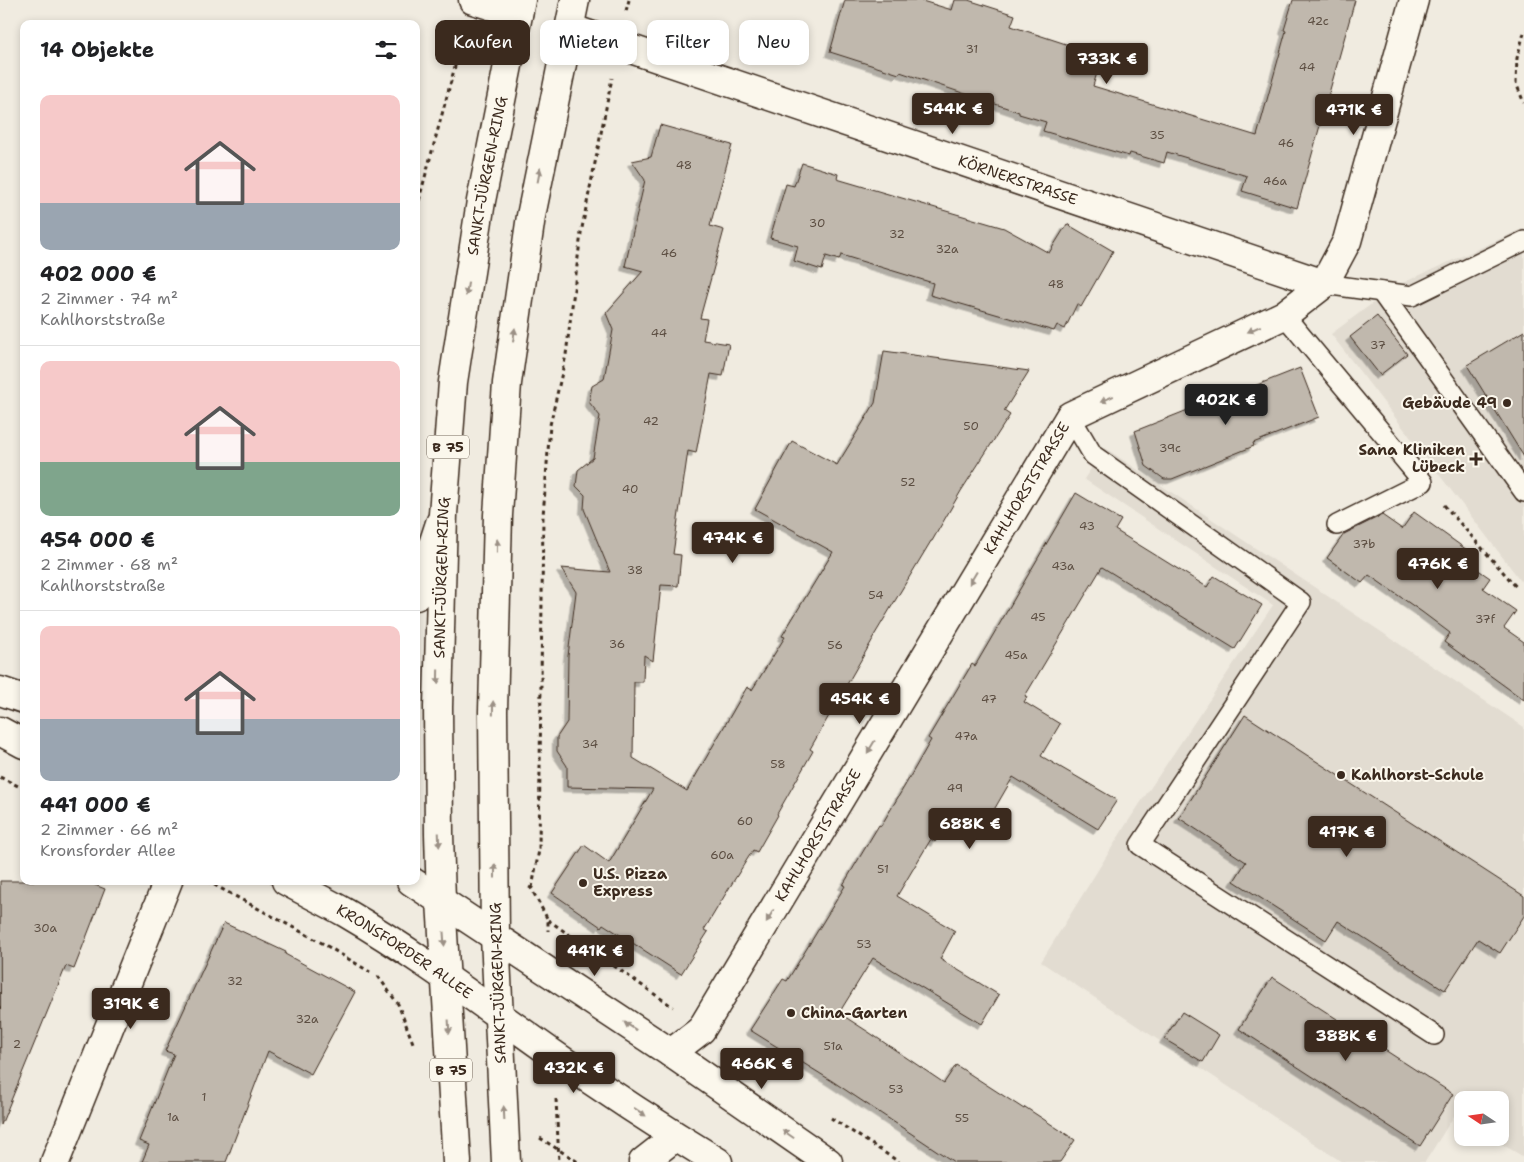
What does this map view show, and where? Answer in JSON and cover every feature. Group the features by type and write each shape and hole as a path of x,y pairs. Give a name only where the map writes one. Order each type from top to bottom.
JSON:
{"main road":[{"path":"473,0 519,7"},
{"name":"SANKT-JÜRGEN-RING","path":"570,20 575,0"},
{"name":"KAHLHORSTSTRASSE","path":"671,1053 702,1030 1070,416 1284,315 1324,284 1347,241 1414,0"},
{"name":"SANKT-JÜRGEN-RING","path":"457,1162 441,901 438,707 443,514 455,373 481,201 519,7"},
{"name":"KÖRNERSTRASSE","path":"637,50 1324,284"},
{"name":"SANKT-JÜRGEN-RING","path":"506,1162 495,937 494,672 498,515 507,383 531,216 561,65"},
{"path":"420,584 443,514"},
{"path":"0,692 20,698"},
{"path":"0,731 20,742"},
{"path":"55,1162 166,885"},
{"name":"KRONSFORDER ALLEE","path":"294,885 346,913 446,978 675,1136 718,1162"},
{"path":"417,885 671,1053 828,1162"},
{"path":"643,1162 675,1136"}],"lane":[{"path":"1324,284 1412,296 1524,240"},
{"path":"1381,292 1524,492"},
{"path":"1284,315 1423,482 1337,525"},
{"path":"1070,416 1093,455 1301,602 1140,845 1434,1035"}],"path":[{"path":"624,20 629,0"},
{"path":"1524,33 1517,58 1516,83 1524,103"},
{"path":"420,197 455,65"},
{"path":"532,888 539,850 543,516 550,425 566,355 581,233 614,65"},
{"path":"1423,482 1518,589"},
{"path":"0,777 20,787"},
{"path":"214,885 322,943 379,977 398,1004 417,1054 452,1079"},
{"path":"504,1115 578,1162"},
{"path":"558,1150 559,1162"}],"shaded area":[{"name":"Sana Kliniken Lübeck","path":"1524,228 1524,585 1331,334 1396,286"},
{"name":"Kahlhorst-Schule","path":"1105,448 1524,727 1524,1157 1505,1146 1509,1146 1509,1091 1454,1091 1454,1116 1425,1162 1342,1162 1041,962 1127,823 1273,605 1084,479"}],"building":[{"path":"845,0 919,0 952,10 955,0 968,0 1015,15 1011,26 1072,46 1070,54 1100,63 1093,86 1257,136 1293,0 1355,0 1297,208 1242,191 1247,176 1167,152 1164,163 1130,153 1129,156 1043,131 1046,122 900,72 899,74 830,52"},
{"path":"660,125 732,145 710,226 724,230 700,318 707,319 703,340 729,344 723,376 711,374 696,453 688,451 673,554 681,555 678,586 661,585 653,661 644,655 643,682 634,682 633,758 687,791 747,687 752,690 785,637 782,636 833,552 755,509 792,441 837,465 875,403 884,351 1029,371 1004,411 1010,415 961,491 872,639 810,749 813,751 757,852 753,850 728,890 704,930 708,932 681,974 603,924 601,927 552,893 584,845 609,863 653,789 567,787 567,766 557,751 557,737 567,722 568,656 576,592 561,568 610,572 584,509 585,495 576,486 578,470 593,458 600,416 589,402 592,386 604,379 613,330 606,313 643,271 625,266 645,180 632,161 651,157"},
{"path":"802,163 838,174 837,179 1004,228 1049,253 1067,224 1113,251 1081,307 1077,304 1065,329 1057,325 1054,331 930,295 933,283 841,255 839,260 826,256 822,270 794,261 798,246 770,238 786,184 794,186"},
{"path":"1377,316 1407,354 1380,375 1350,337"},
{"name":"Gebäude 49","path":"1524,331 1524,457 1467,365"},
{"path":"1300,368 1319,417 1253,443 1254,446 1172,479 1164,479 1146,466 1135,431"},
{"path":"1076,493 1121,520 1115,530 1207,587 1214,576 1262,605 1235,649 1102,567 1025,696 1027,697 1024,702 1060,724 1041,756 1117,800 1098,829 1013,777 984,827 953,810 935,842 931,839 897,896 955,931 940,959 999,995 982,1024 873,958 839,1013 944,1083 956,1065 1075,1140 1060,1162 954,1162 832,1081 750,1030 783,979 787,981 845,886 843,885 879,825 881,826 931,740 928,738 972,664 975,666"},
{"path":"1414,512 1467,550 1461,558 1490,578 1483,588 1516,611 1504,628 1524,642 1524,700 1444,642 1450,633 1422,612 1369,575 1362,583 1327,558 1344,534 1382,515 1402,529"},
{"path":"1245,715 1524,896 1524,916 1500,953 1478,939 1445,990 1338,921 1326,940 1234,881 1246,862 1179,818"},
{"path":"0,881 20,881 20,885 95,885 105,889 74,969 66,966 1,1125"},
{"path":"224,923 286,952 285,954 355,992 311,1074 268,1051 226,1162 142,1162 149,1145 139,1141 174,1054 165,1051"},
{"path":"1272,977 1453,1094 1420,1146 1239,1029"},
{"path":"1182,1012 1219,1035 1203,1062 1164,1039"}],"place":[{"name":"Gebäude 49","path":"1507,403"},
{"name":"Sana Kliniken Lübeck","path":"1476,459"},
{"name":"Kahlhorst-Schule","path":"1341,775"},
{"name":"U.S. Pizza Express","path":"583,883"},
{"name":"China-Garten","path":"791,1013"}]}
